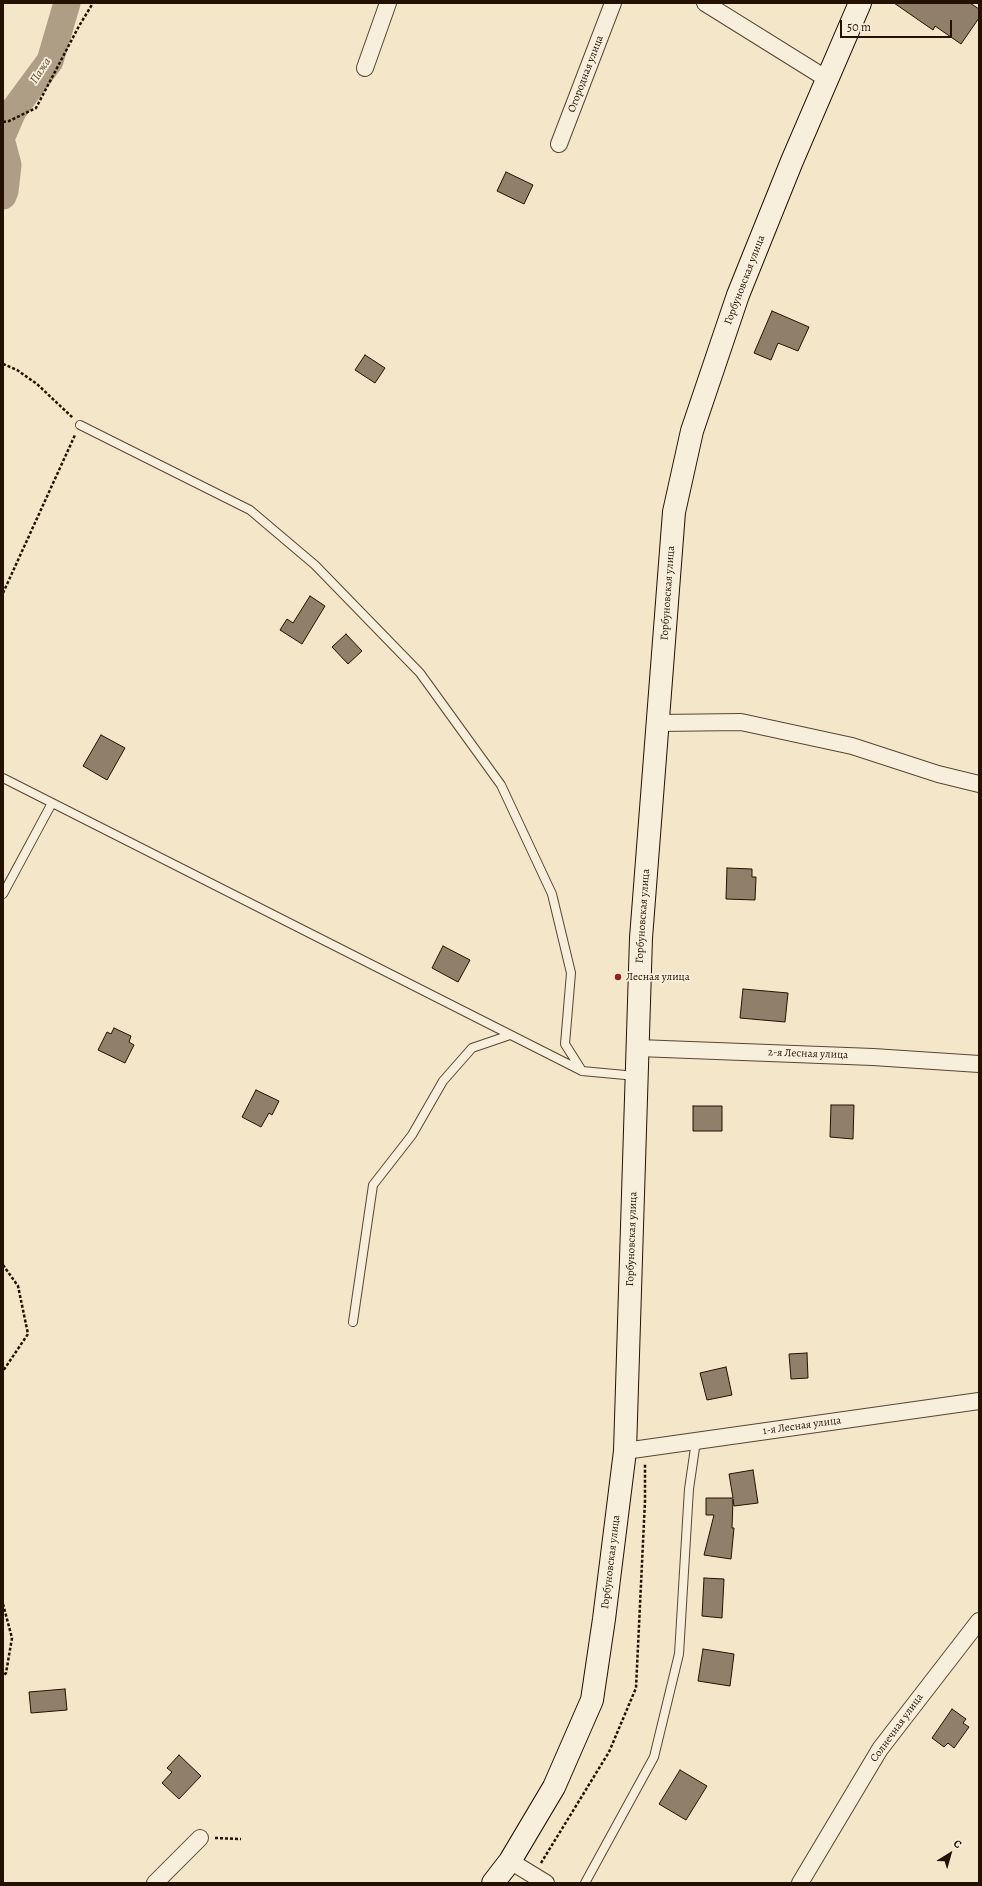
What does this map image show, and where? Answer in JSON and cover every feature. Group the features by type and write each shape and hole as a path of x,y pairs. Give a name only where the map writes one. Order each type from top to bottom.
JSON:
{"main road":[{"name":"Горбуновская улица","path":"493,1883 510,1861 554,1787 592,1700 635,1449 637,1076 641,938 674,512 692,431 738,295 792,161 860,3"}],"street":[{"path":"365,68 388,3"},
{"name":"Огородная улица","path":"559,144 613,3"},
{"path":"705,3 827,79"},
{"path":"658,722 741,722 852,746 938,774 979,784"},
{"name":"2-я Лесная улица","path":"638,1048 872,1057 979,1064"},
{"name":"1-я Лесная улица","path":"635,1449 979,1401"},
{"name":"Солнечная улица","path":"800,1883 880,1749 979,1621"},
{"path":"155,1883 200,1838"},
{"path":"510,1861 540,1879"}],"lane":[{"path":"80,425 250,510 315,565 420,673 501,785 552,894 570,973 565,1044 582,1071"},
{"path":"3,778 582,1071 637,1076"},
{"path":"3,894 52,803"},
{"path":"353,1322 373,1185 412,1135 443,1081 472,1048 510,1035"},
{"path":"585,1883 654,1757 679,1654 689,1489 696,1441"}],"path":[{"path":"3,122 36,108 79,26 93,3"},
{"path":"3,364 17,370 37,384 80,425 3,593"},
{"path":"3,1265 18,1286 28,1334 3,1371"},
{"path":"540,1879 609,1752 636,1688 645,1501 635,1449"},
{"path":"3,1604 12,1638 6,1673 3,1676"},
{"path":"200,1838 241,1838"}],"building":[{"path":"894,3 970,3 979,9 979,18 961,44 935,26 933,30"},
{"path":"506,172 533,185 524,204 497,191"},
{"path":"772,311 809,327 798,351 778,343 771,360 754,353"},
{"path":"365,355 385,368 375,383 355,370"},
{"path":"310,596 325,606 302,644 280,630 287,619 293,623"},
{"path":"346,634 362,651 348,664 332,647"},
{"path":"101,735 125,748 107,780 83,766"},
{"path":"727,868 752,869 752,877 756,877 755,900 726,899"},
{"path":"443,946 470,960 458,982 432,968"},
{"path":"743,989 788,993 785,1022 740,1018"},
{"path":"114,1028 131,1036 129,1042 134,1045 125,1063 98,1050 107,1032 111,1034"},
{"path":"256,1090 279,1101 272,1115 269,1113 261,1127 242,1117"},
{"path":"831,1105 854,1105 853,1139 830,1137"},
{"path":"693,1106 722,1106 722,1131 693,1131"},
{"path":"807,1353 808,1378 791,1379 789,1354"},
{"path":"726,1367 732,1395 707,1400 700,1373"},
{"path":"753,1470 758,1503 734,1506 733,1499 732,1528 734,1528 731,1559 704,1555 714,1515 706,1515 706,1498 733,1498 729,1474"},
{"path":"704,1578 724,1579 722,1618 702,1616"},
{"path":"703,1649 734,1654 730,1686 698,1681"},
{"path":"65,1689 67,1710 31,1713 29,1692"},
{"path":"952,1709 966,1719 963,1723 969,1727 954,1748 948,1743 944,1747 932,1738"},
{"path":"179,1755 201,1776 179,1799 162,1783 172,1772 167,1768"},
{"path":"680,1770 707,1786 686,1820 659,1804"}],"waterway":[{"name":"Пажа","path":"3,134 13,111 50,61 67,3"},
{"name":"Пажа","path":"3,146 8,165 3,196"}],"place":[{"name":"Лесная улица","path":"618,977"}]}
